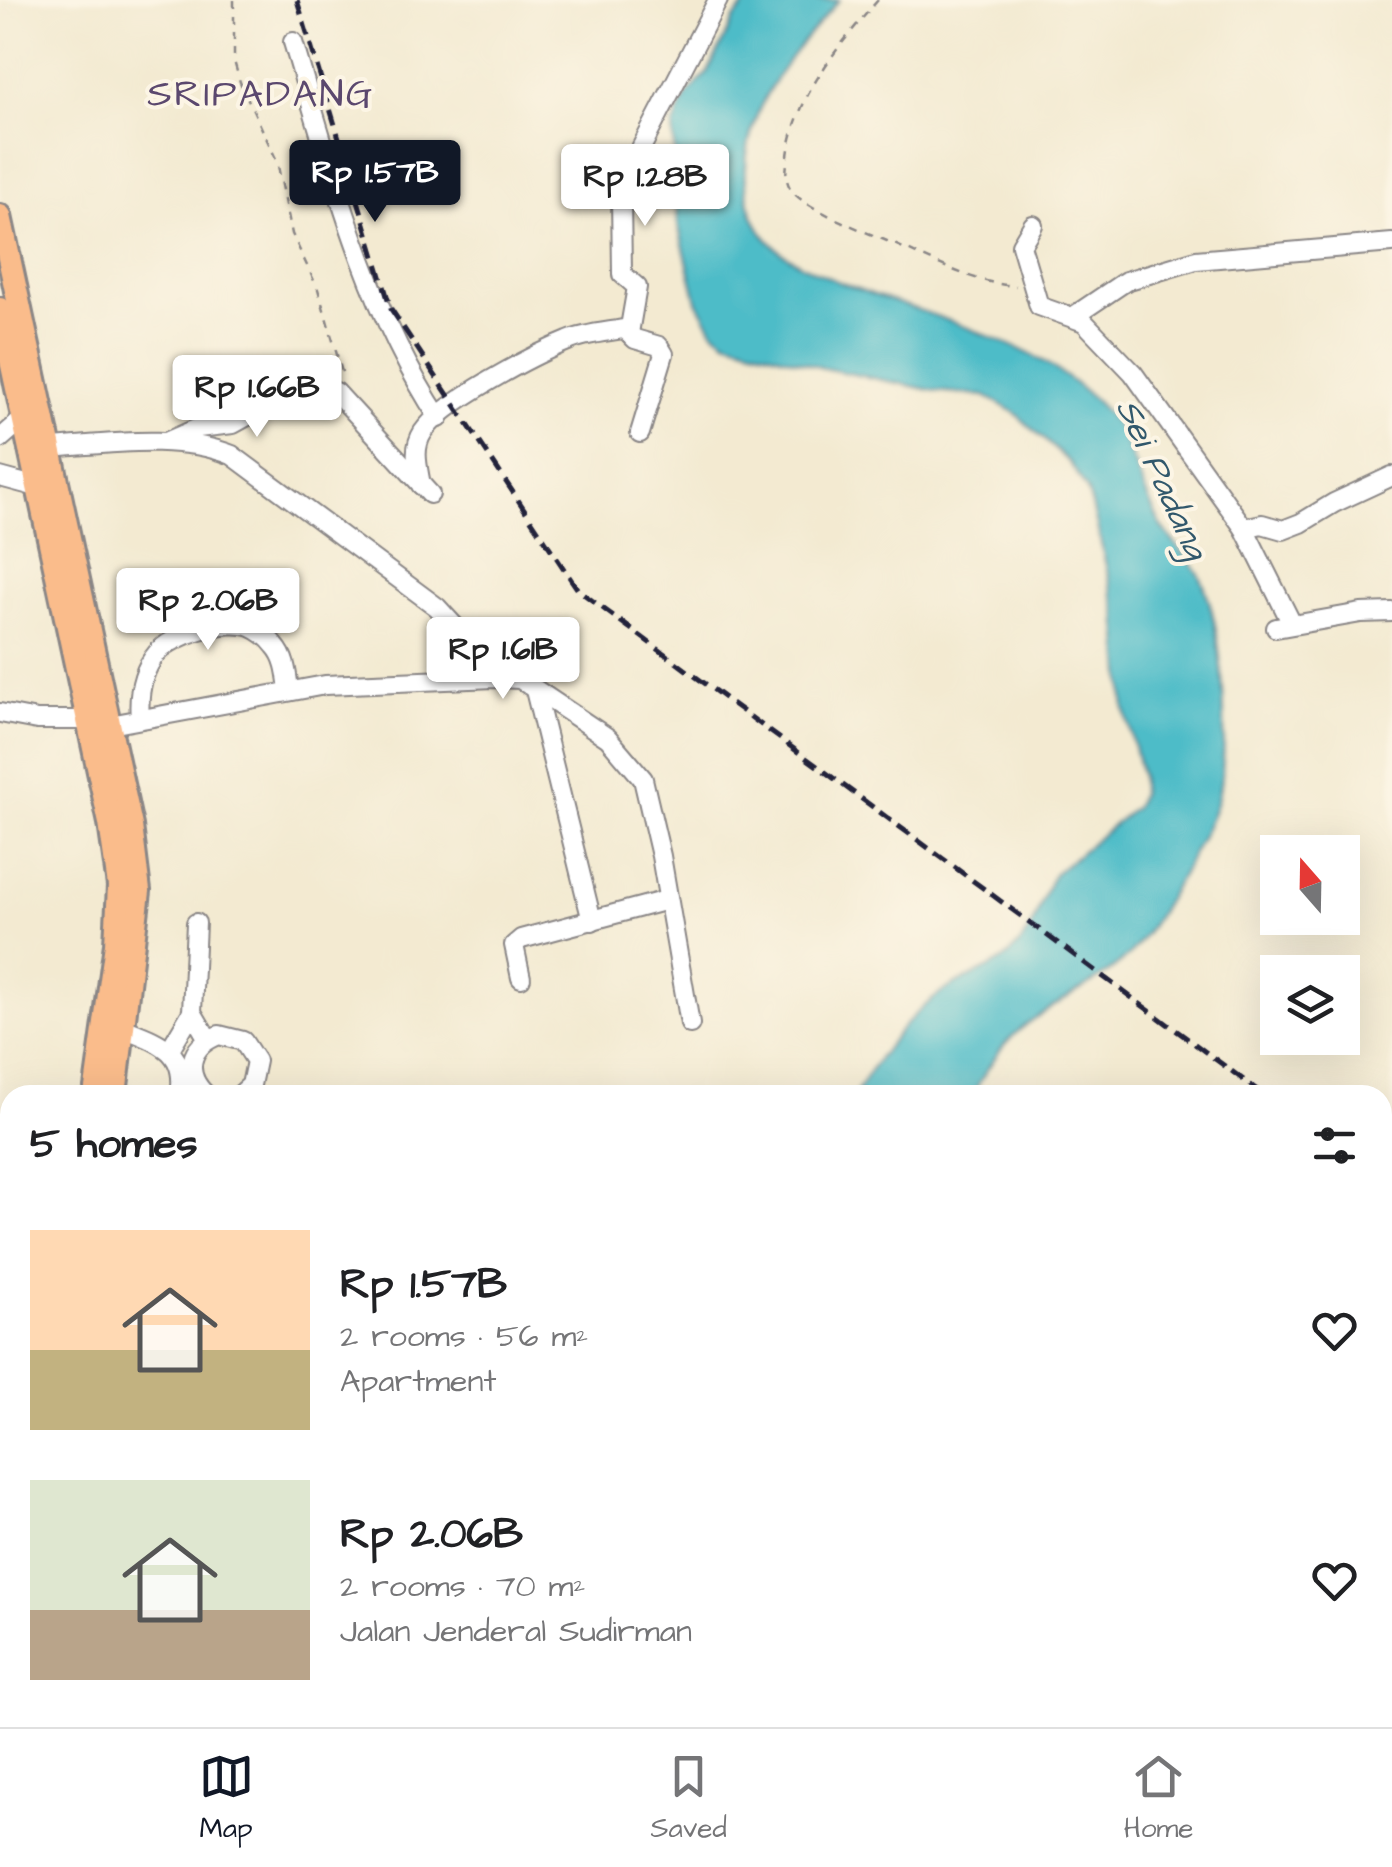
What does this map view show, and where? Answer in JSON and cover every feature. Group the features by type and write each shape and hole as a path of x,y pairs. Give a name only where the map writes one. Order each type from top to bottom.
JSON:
{"main road":[{"path":"0,216 33,417 98,723 119,886 116,944 96,1085"},
{"path":"0,309 33,417 50,448 47,485"},
{"path":"98,723 131,826 139,891 116,1085"}],"street":[{"path":"640,434 664,354 660,346 632,337 629,328 637,287 622,274 624,184 718,0"},
{"path":"293,42 334,177 380,304 399,348 439,418"},
{"path":"1033,225 1021,245 1040,306 1084,322 1133,373 1244,528 1284,626 1362,612 1392,612"},
{"path":"1074,316 1126,281 1196,260 1392,243"},
{"path":"164,443 198,428 233,424 284,396 336,392 426,490 416,455 422,433 439,418 480,388 571,339 629,328"},
{"path":"0,439 33,417"},
{"path":"50,448 164,443 210,446 232,455 436,607 459,631 470,650"},
{"path":"1244,528 1262,524 1283,530 1301,524 1334,502 1392,476"},
{"path":"0,477 47,485"},
{"path":"140,719 138,697 156,654 172,640 201,630 238,624 265,635 278,649 289,690"},
{"path":"0,712 37,720 98,723 325,685 520,680 608,738 643,780 690,1024"},
{"path":"535,690 592,921"},
{"path":"521,978 514,945 521,940 668,900"},
{"path":"170,1050 192,1012 196,923"},
{"path":"192,1012 208,1039"},
{"path":"123,1028 170,1050 189,1085"},
{"path":"191,1085 194,1054 208,1039 232,1036 251,1050 256,1073 252,1085"}],"path":[{"path":"234,0 237,72 277,161 292,234 328,321 344,378 336,392"},
{"path":"878,0 803,100 789,143 786,175 790,189 801,200 864,231 990,284 1032,288"}],"water":[{"path":"750,0 839,0 784,66 766,95 752,130 747,192 760,229 773,245 811,269 1025,352 1091,397 1120,432 1163,528 1200,576 1215,625 1223,687 1224,749 1217,800 1191,857 1127,957 1018,1031 978,1085 862,1085 906,1023 947,989 995,965 1019,945 1054,874 1134,808 1141,793 1141,776 1125,709 1117,613 1087,490 1070,463 1014,412 985,396 936,391 823,368 726,340 713,330 697,301 678,224 673,127 686,96 708,72 734,19"}],"railway":[{"path":"297,0 391,309 578,590 1250,1085"}],"district":[{"name":"SRIPADANG","path":"261,95"}],"water label":[{"name":"Sei Padang","path":"1162,479"}]}
